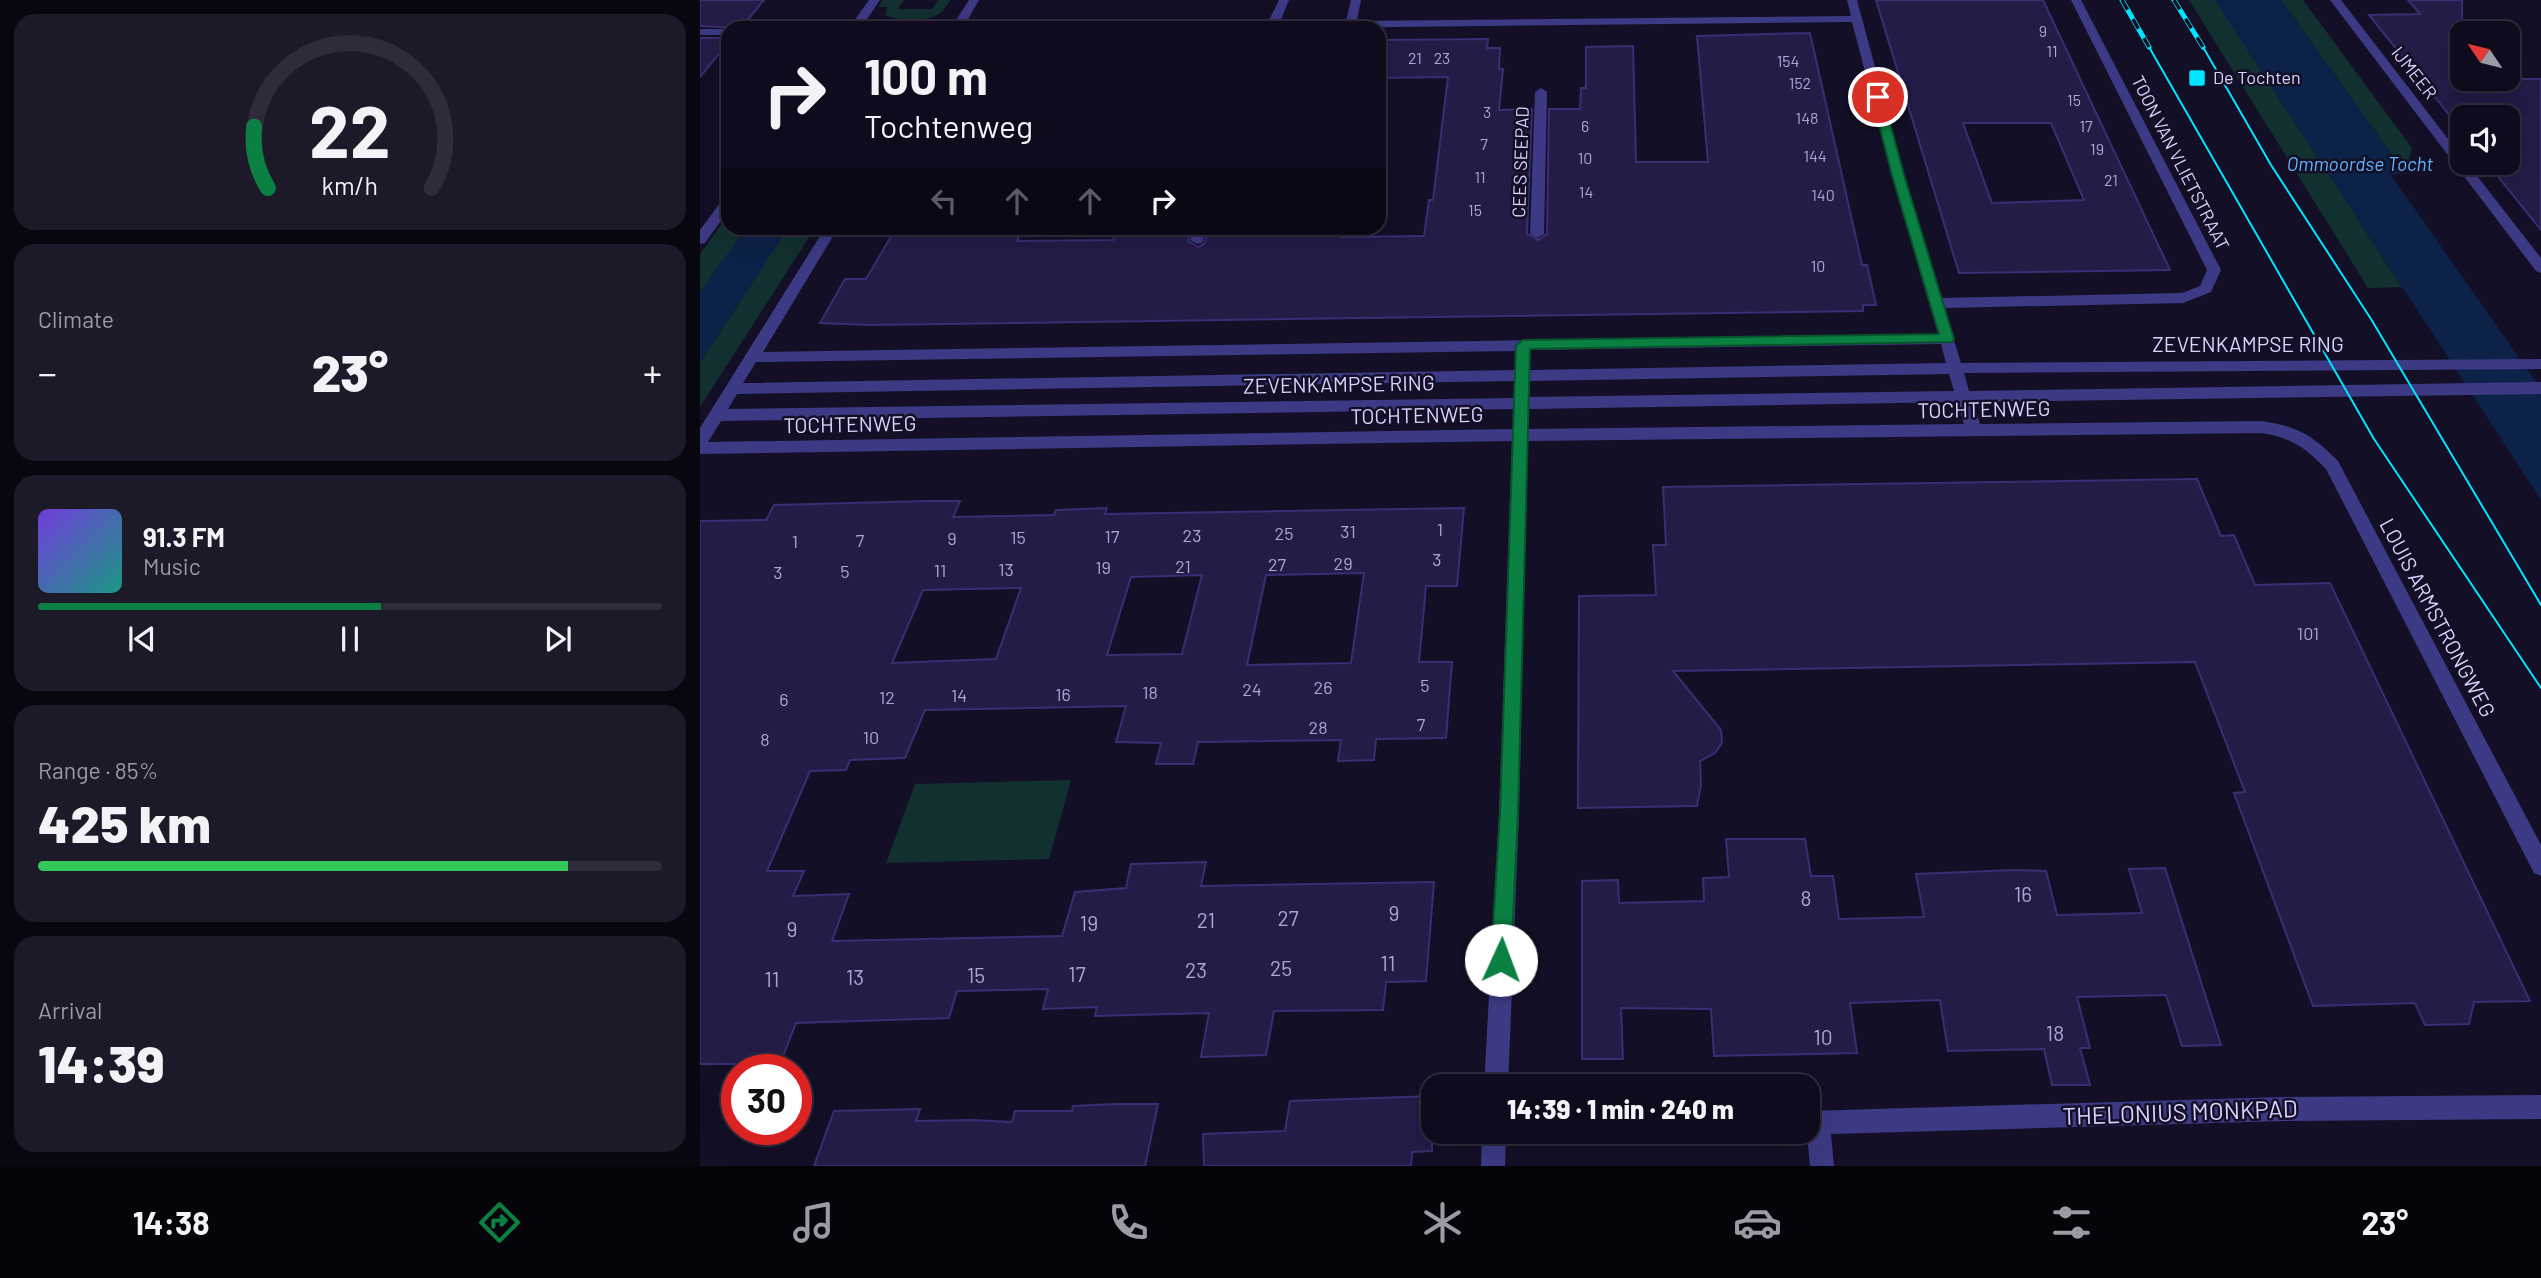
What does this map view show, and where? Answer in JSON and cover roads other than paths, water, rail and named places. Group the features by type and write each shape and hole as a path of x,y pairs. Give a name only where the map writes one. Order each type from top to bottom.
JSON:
{"street":[{"path":"860,21 875,0"},
{"path":"961,21 974,0"},
{"path":"1274,21 1284,0"},
{"path":"1352,21 1356,0"},
{"path":"1852,0 1898,175 1974,432"},
{"name":"TOON VAN VLIETSTRAAT","path":"1937,303 2183,298 2206,289 2214,270 2076,0"},
{"name":"IJMEER","path":"2335,0 2541,268"},
{"path":"1386,24 1858,19"},
{"path":"700,32 721,32"},
{"name":"CEES SEEPAD","path":"1537,234 1541,92"},
{"path":"700,240 721,212"},
{"path":"700,441 827,235"},
{"path":"750,357 1947,339"},
{"path":"1497,1074 1522,435 1523,345"},
{"name":"ZEVENKAMPSE RING","path":"730,389 1956,368 2541,364"},
{"name":"ZEVENKAMPSE RING","path":"716,415 2541,388"},
{"name":"TOCHTENWEG","path":"700,448 2261,427"},
{"name":"LOUIS ARMSTRONGWEG","path":"2261,427 2289,430 2308,440 2332,465 2541,866"},
{"name":"THELONIUS MONKPAD","path":"1820,1123 2284,1109 2541,1107"},
{"path":"1493,1166 1494,1144"},
{"path":"1817,1144 1822,1166"}],"water":[{"name":"Ommoordse Tocht","path":"2215,0 2281,0 2405,173 2391,175 2541,389 2541,500"},
{"path":"741,235 783,235 700,362 700,293"}],"tram line":[{"path":"2149,47 2374,439 2541,688"},
{"path":"2203,47 2271,165 2371,319 2541,605"}],"railway":[{"path":"2122,0 2149,47"},
{"path":"2174,0 2203,47"}],"place":[{"name":"De Tochten","path":"2197,78"}]}
